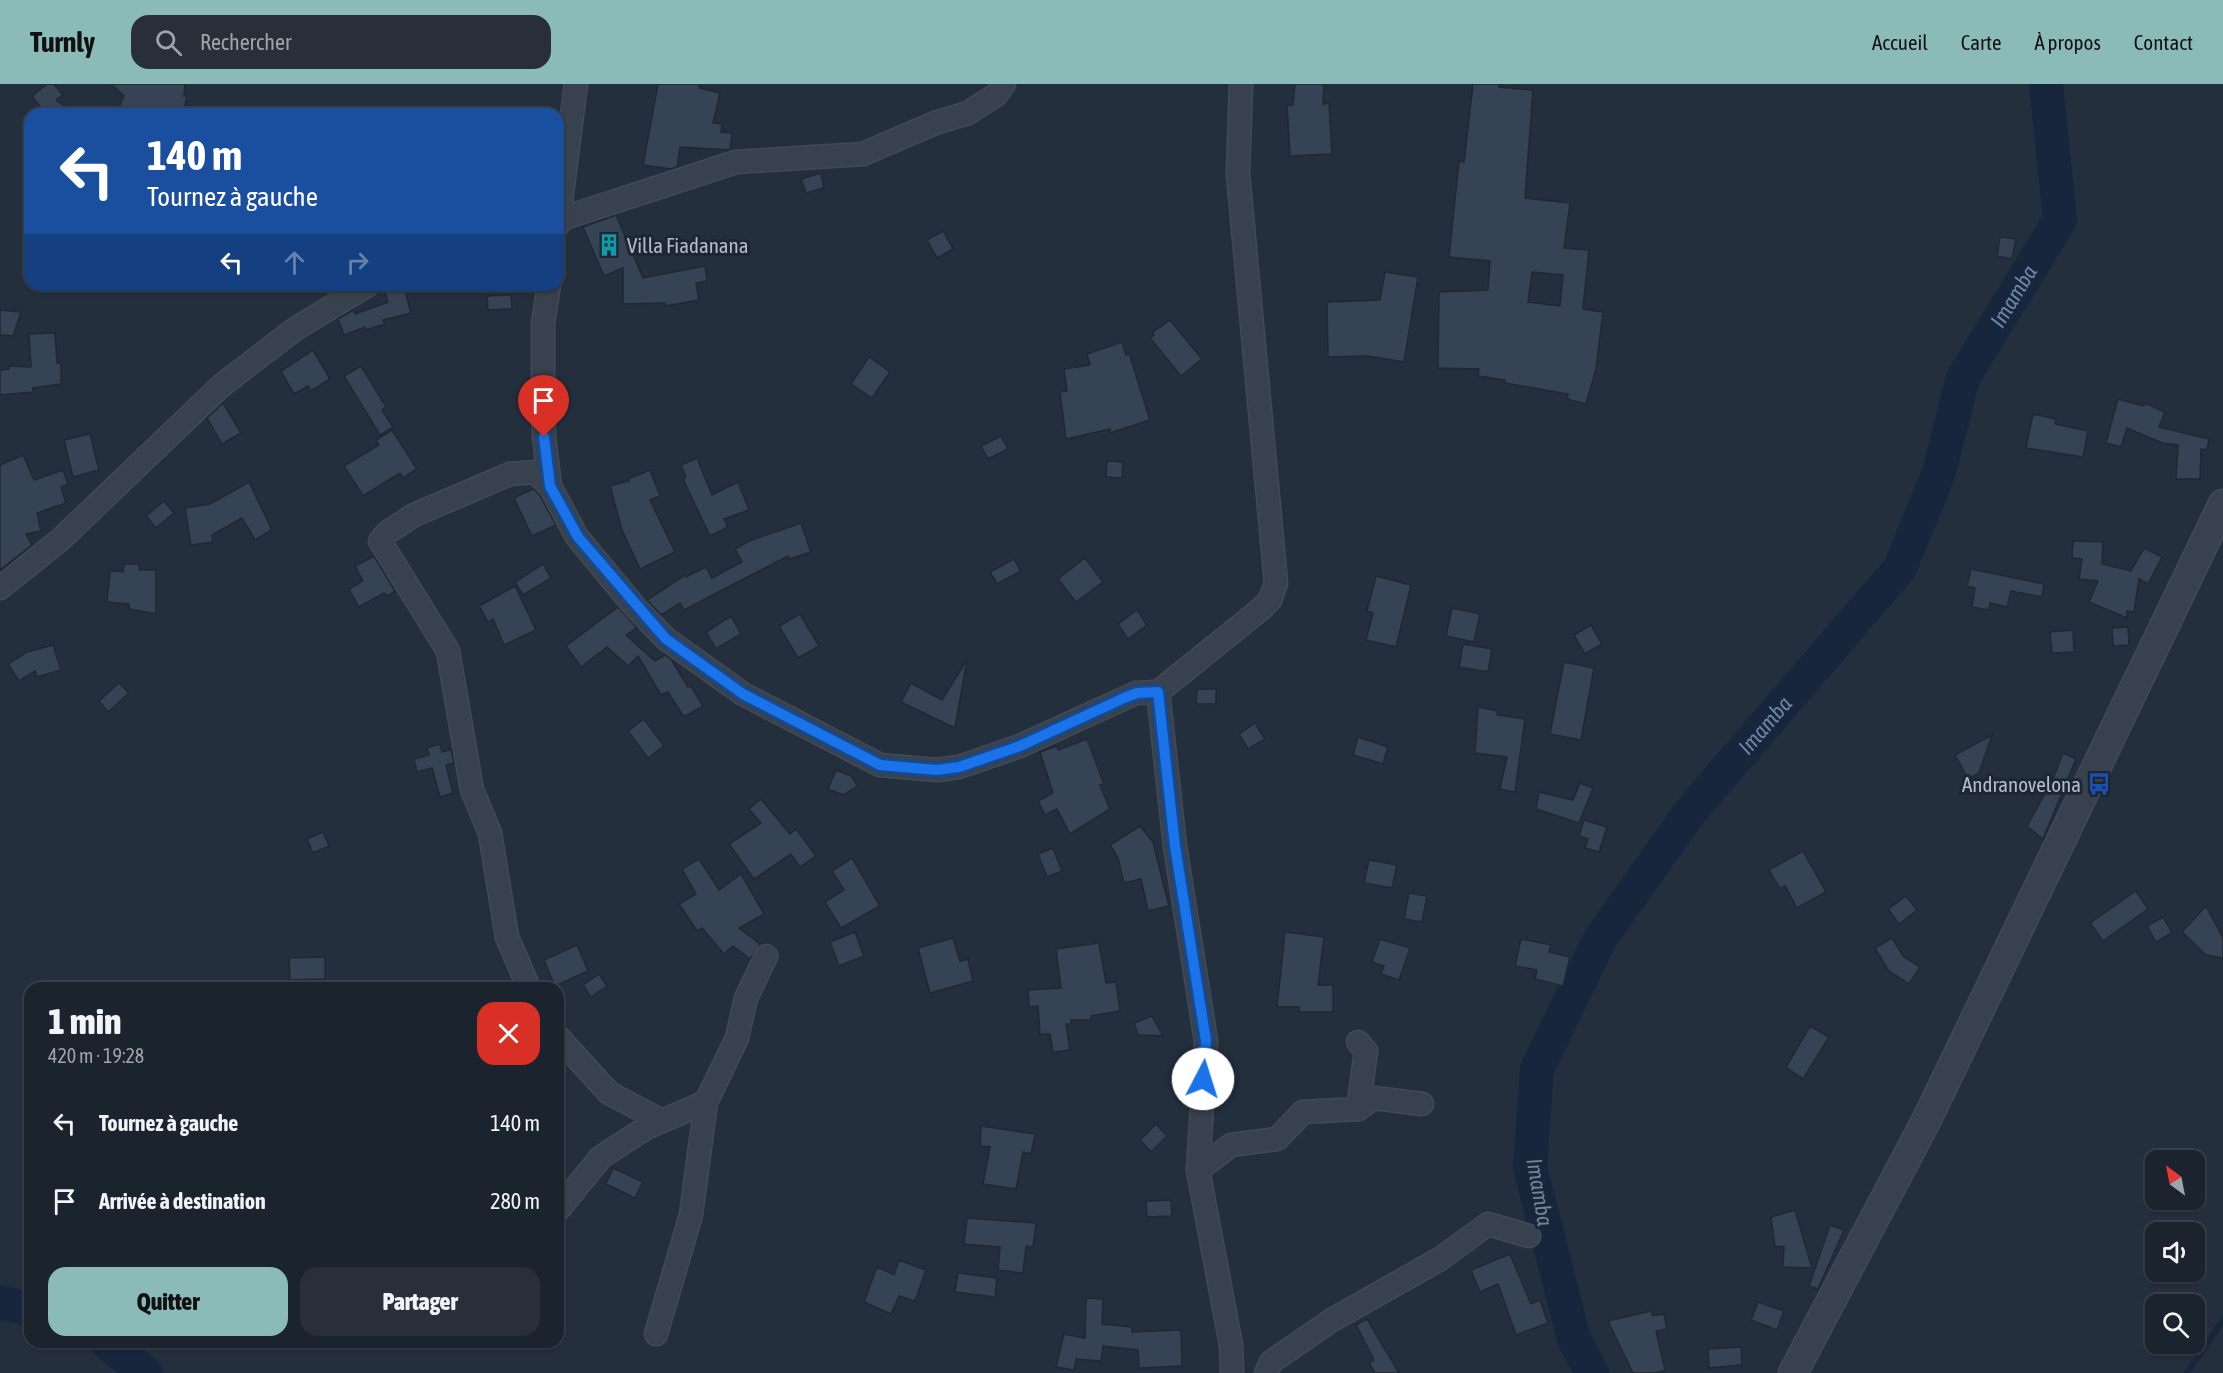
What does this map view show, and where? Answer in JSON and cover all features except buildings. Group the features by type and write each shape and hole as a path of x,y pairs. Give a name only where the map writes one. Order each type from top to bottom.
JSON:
{"street":[{"path":"564,176 576,84"},
{"path":"564,220 736,162 863,154 935,123 968,113 996,95 1004,84"},
{"path":"526,982 507,937 490,833 472,790 448,651 380,541 388,532 414,515 510,474 535,472 550,486 578,537 666,639 743,694 880,765 937,770 959,767 1020,746 1130,696 1158,692 1261,609 1270,600 1276,583 1238,174 1241,84"},
{"path":"0,588 60,540 221,386 296,329 358,291"},
{"path":"548,291 543,322 543,389 544,437 550,486"},
{"path":"1793,1373 1927,1119 2223,504"},
{"path":"1158,692 1175,846 1206,1041 1198,1170 1231,1345 1232,1373"},
{"path":"656,1334 691,1215 706,1102 737,1038 746,998 766,956"},
{"path":"1358,1042 1366,1051 1358,1109"},
{"path":"564,1044 609,1093 662,1121"},
{"path":"1198,1170 1231,1145 1277,1139 1303,1112 1358,1109 1374,1098 1422,1104"},
{"path":"564,1203 601,1157 662,1121 706,1102"},
{"path":"1266,1373 1272,1362 1332,1320 1440,1259 1488,1224 1529,1236"}],"waterway":[{"name":"Imamba","path":"1592,1373 1574,1339 1530,1167 1537,1069 1600,939 1690,812 1900,568 1939,472 1963,378 2060,220 2046,84"},
{"name":"Imamba","path":"0,1302 24,1308"},
{"path":"2187,1373 2223,1320"},
{"name":"Imamba","path":"114,1348 146,1373"}],"place":[{"name":"Villa Fiadanana","path":"609,245"},
{"name":"Andranovelona","path":"2099,784"}],"route":[{"path":"544,437 550,486 578,537 635,606 666,639 743,694 880,765 937,770 959,767 1020,746 1137,693 1158,692 1175,846 1206,1041 1203,1079"}]}
